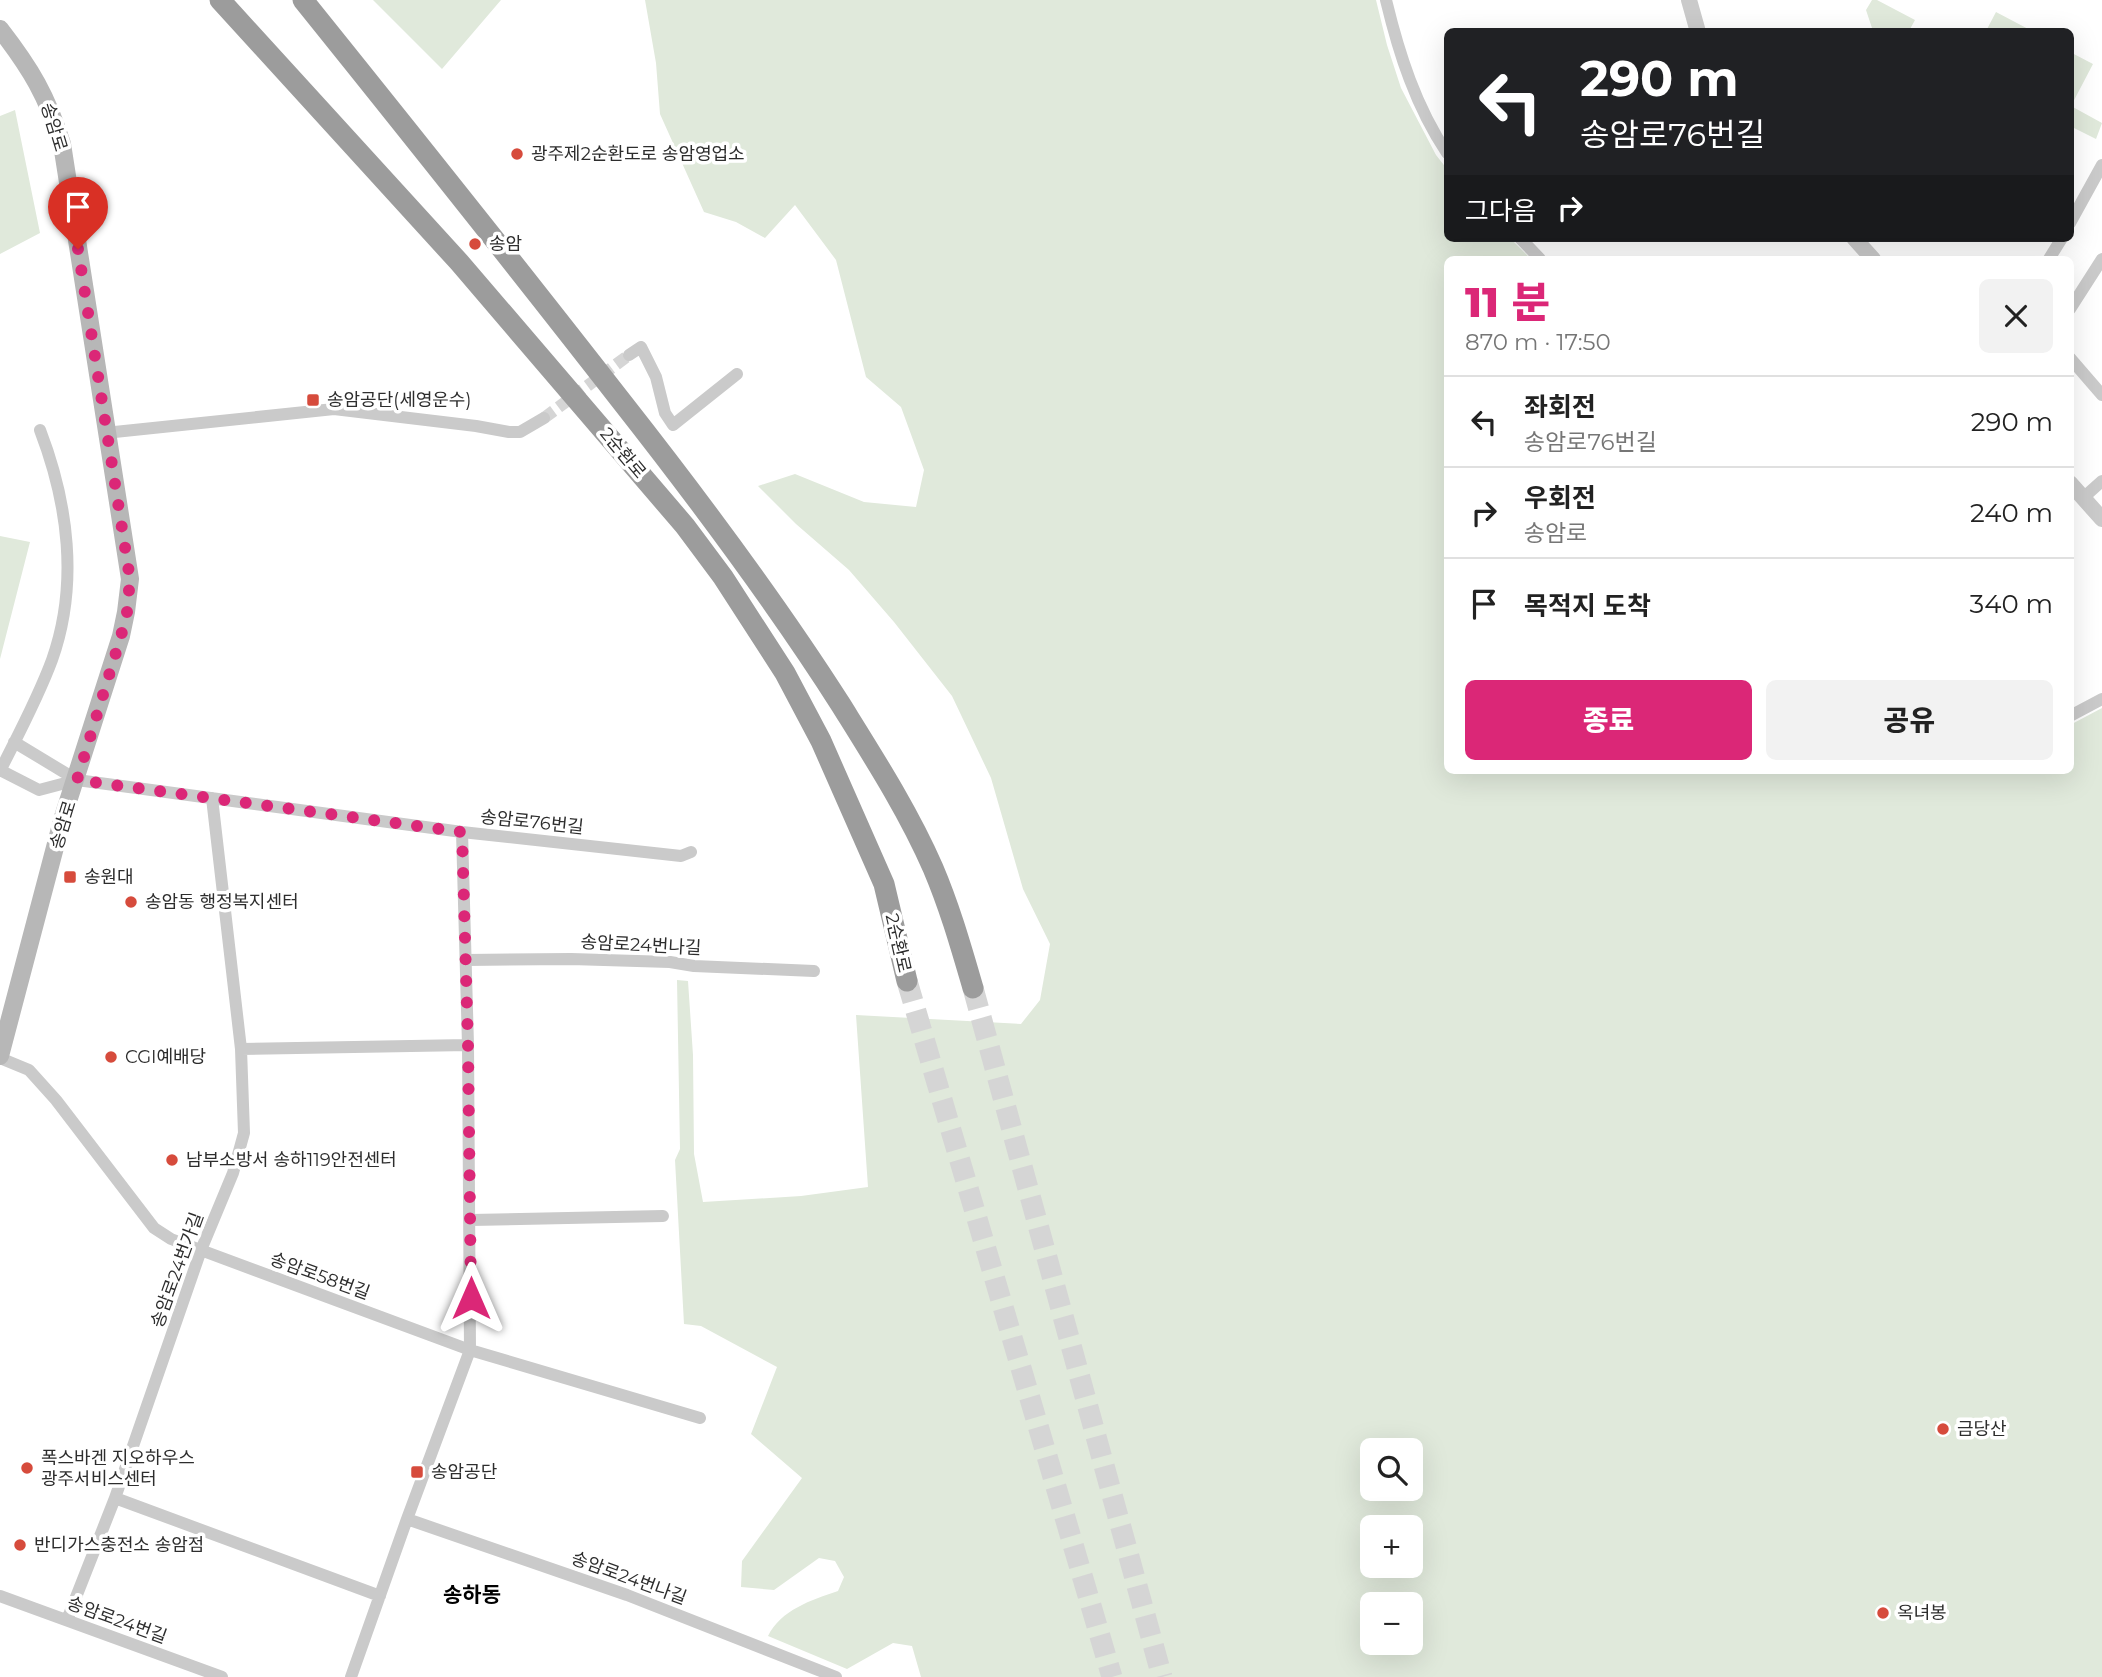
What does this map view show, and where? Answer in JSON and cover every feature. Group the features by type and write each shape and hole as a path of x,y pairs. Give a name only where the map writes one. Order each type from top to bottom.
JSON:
{"highway":[{"name":"2순환로","path":"220,0 458,262 685,526 723,577 785,673 821,741 884,884 907,981"},
{"name":"2순환로","path":"303,0 491,234 713,518 821,673 880,768 932,866 953,920 973,988"}],"main road":[{"name":"송암로","path":"0,29 40,85 62,144 130,579 127,612 121,636 63,817 0,1057"}],"street":[{"path":"1386,0 1408,78 1422,111 1444,148"},
{"path":"1689,0 1697,28"},
{"path":"2074,216 2102,165"},
{"path":"1524,242 1537,256"},
{"path":"1858,242 1870,256"},
{"path":"2074,303 2102,259"},
{"path":"629,355 641,347 656,377 665,413 673,425 737,374"},
{"path":"2074,363 2102,395"},
{"path":"106,433 334,409 509,432 520,432 544,418"},
{"path":"40,430 53,464 65,525 69,578 53,658 0,771 39,790 77,780"},
{"path":"2083,498 2102,481"},
{"path":"2074,488 2102,519"},
{"path":"2074,714 2102,699"},
{"path":"14,742 77,780"},
{"name":"송암로76번길","path":"77,780 462,832 681,856 691,852"},
{"name":"송암로24번가길","path":"67,1620 115,1498 201,1250 233,1173 244,1133 241,1049 212,798"},
{"path":"351,1677 470,1350 471,1220 462,832"},
{"name":"송암로24번나길","path":"466,960 670,962 694,966 814,971"},
{"path":"241,1049 468,1045"},
{"name":"송암로58번길","path":"0,1057 29,1070 57,1100 154,1228 171,1239 470,1350 700,1418"},
{"path":"471,1220 663,1216"},
{"path":"115,1498 380,1596"},
{"name":"송암로24번나길","path":"407,1519 627,1595 836,1677"},
{"name":"송암로24번길","path":"0,1596 222,1677"}],"shaded area":[{"path":"373,0 501,0 442,69"},
{"path":"645,0 1376,0 1401,88 1444,165 1444,242 1514,242 1528,256 1444,256 1444,774 2074,774 2074,723 2102,708 2102,1677 921,1677 912,1646 893,1643 847,1669 768,1636 789,1613 807,1602 838,1591 844,1577 835,1561 819,1558 774,1590 741,1587 742,1561 802,1478 751,1434 777,1367 701,1326 684,1324 675,1160 680,1149 677,980 688,981 693,1055 694,1154 703,1202 801,1196 868,1187 856,1015 1021,1024 1040,1000 1050,944 1023,889 991,778 952,696 849,570 796,524 758,486 795,474 864,502 916,507 924,470 901,407 866,377 836,260 795,205 765,238 736,222 704,212 660,114 656,63"},
{"path":"1872,0 1877,0 1915,20 1911,28 1872,28 1866,10"},
{"path":"1996,12 2026,28 1988,28"},
{"path":"2074,54 2093,64 2074,100"},
{"path":"2074,108 2102,123 2096,139 2074,128"},
{"path":"15,110 40,233 0,254 0,116"},
{"path":"0,536 30,542 0,659"}],"tunnel":[{"path":"544,418 629,355"},
{"path":"907,981 1112,1677"},
{"path":"973,988 1162,1677"}],"place":[{"name":"광주제2순환도로 송암영업소","path":"517,154"},
{"name":"송암","path":"475,244"},
{"name":"송암공단(세영운수)","path":"313,400"},
{"name":"송원대","path":"70,877"},
{"name":"송암동 행정복지센터","path":"131,902"},
{"name":"CGI예배당","path":"111,1057"},
{"name":"남부소방서 송하119안전센터","path":"172,1160"},
{"name":"금당산","path":"1943,1429"},
{"name":"폭스바겐 지오하우스 광주서비스센터","path":"27,1468"},
{"name":"송암공단","path":"417,1472"},
{"name":"반디가스충전소 송암점","path":"20,1545"},
{"name":"옥녀봉","path":"1883,1613"}],"district":[{"name":"송하동","path":"472,1595"}],"route":[{"path":"78,249 130,579 127,612 121,636 77,780 462,832 471,1298"}]}
